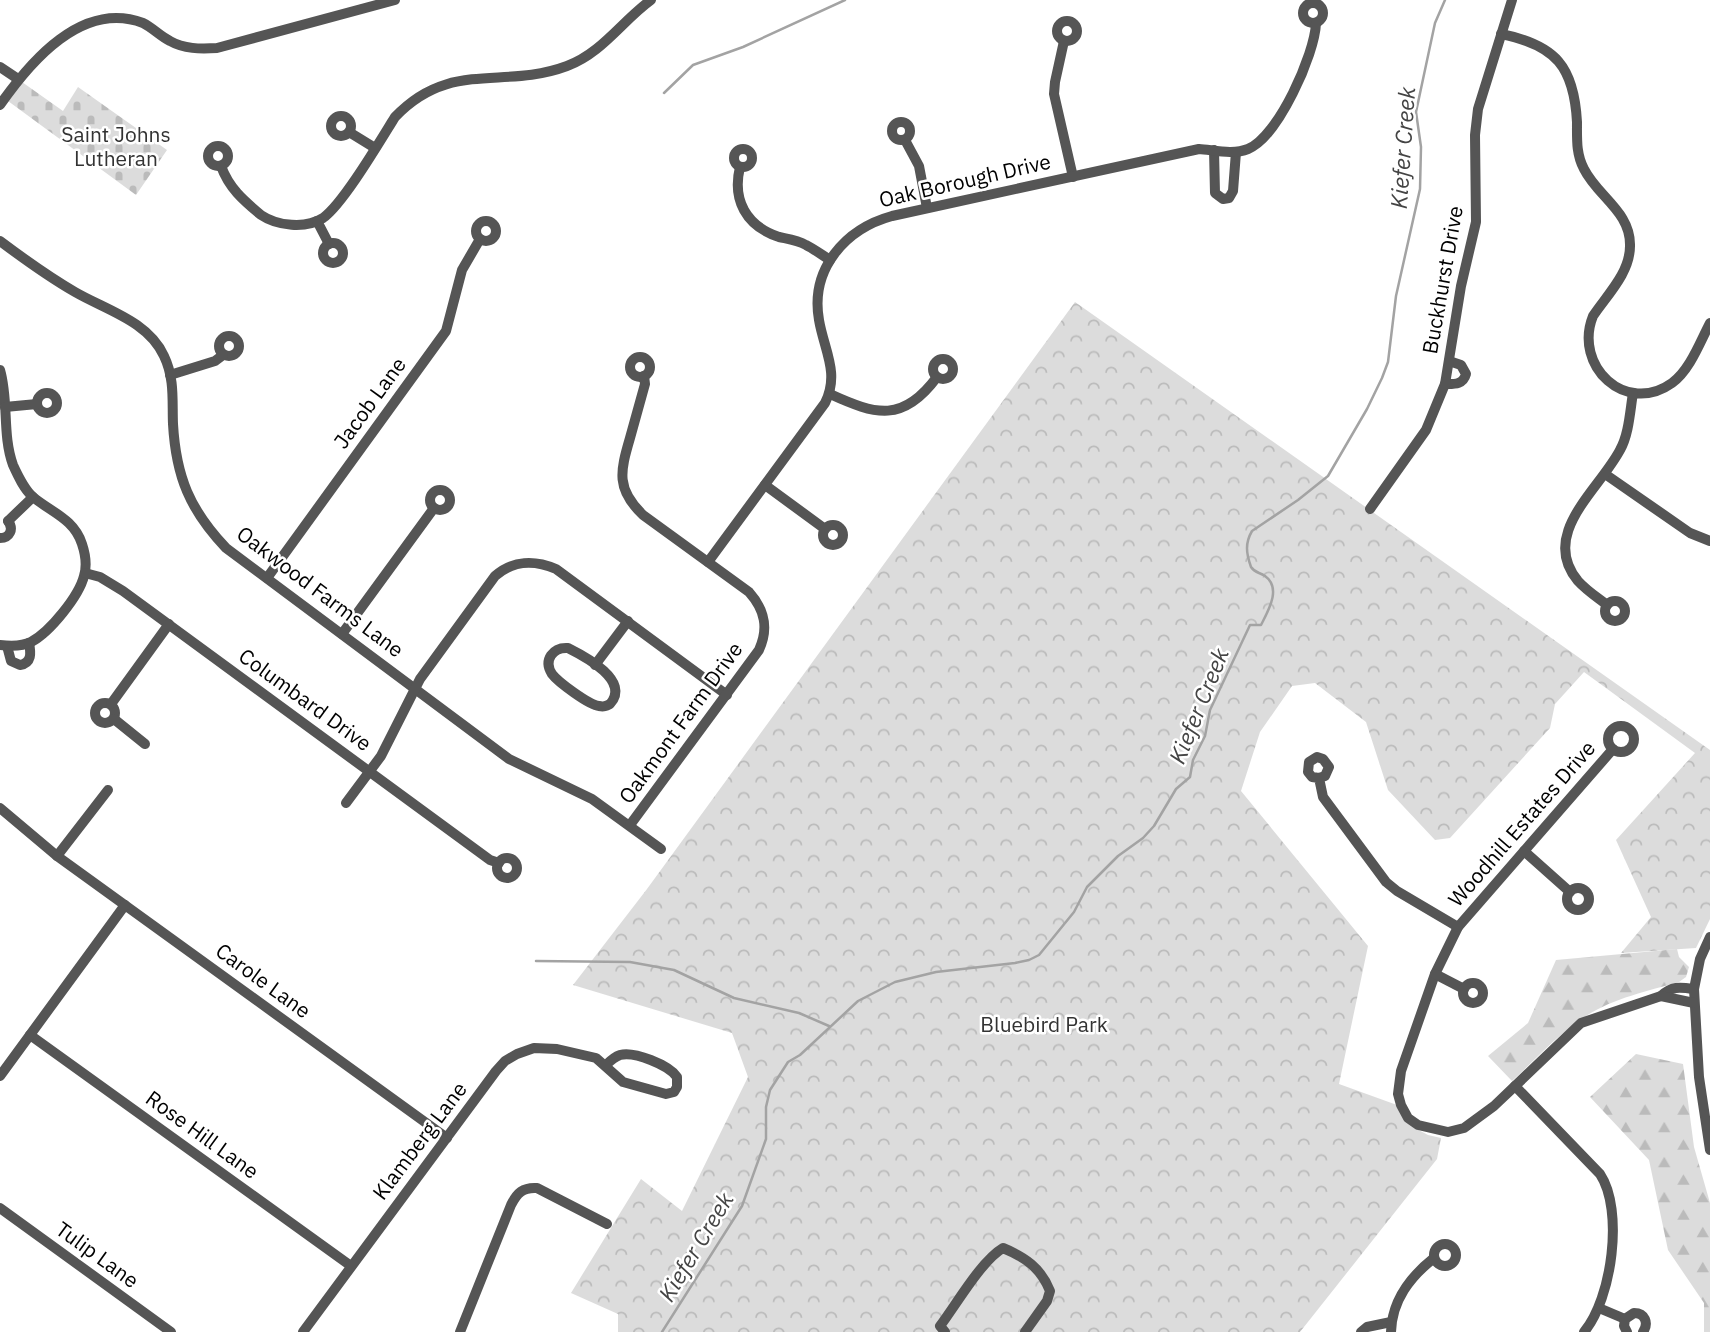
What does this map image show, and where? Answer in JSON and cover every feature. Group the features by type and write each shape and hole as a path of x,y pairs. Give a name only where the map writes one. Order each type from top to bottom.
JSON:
{"street":[{"path":"0,105 44,48 62,33 92,18 128,16 146,24 169,41 198,49 217,48 371,3 395,0"},
{"path":"221,166 233,190 266,218 292,225 317,221 335,207 405,106 450,82 534,74 569,65 594,52 651,0"},
{"name":"Buckhurst Drive","path":"1370,509 1426,430 1445,384 1461,286 1476,222 1475,135 1478,109 1512,0"},
{"path":"1214,150 1215,193 1222,199 1229,198 1233,191 1236,152 1257,145 1272,127 1301,77 1315,38 1316,23"},
{"path":"1501,34 1518,37 1544,50 1555,58 1571,80 1575,95 1580,160 1586,174 1625,223 1630,235 1629,258 1625,270 1589,324 1588,344 1592,362 1604,377 1619,388 1633,393 1650,391 1671,383 1682,373 1710,323"},
{"path":"1064,41 1054,94 1073,177"},
{"path":"0,66 18,79"},
{"path":"349,132 375,148"},
{"path":"905,140 919,166 927,208"},
{"name":"Oak Borough Drive","path":"830,394 832,374 819,320 821,283 830,260 849,236 861,227 874,220 1199,149 1236,152"},
{"path":"740,167 737,182 739,201 750,220 768,233 805,244 830,260"},
{"path":"317,221 329,244"},
{"name":"Jacob Lane","path":"267,578 446,331 462,270 480,239"},
{"name":"Oakwood Farms Lane","path":"0,241 66,287 137,326 164,355 174,394 173,423 179,473 186,493 212,533 226,548 509,759 580,792 661,849"},
{"path":"170,375 223,355"},
{"path":"1445,384 1458,384 1464,380 1466,374 1461,365 1449,361"},
{"path":"0,370 10,454 18,476 33,497 59,514 76,531 85,553 85,573 54,623 29,643 4,645 11,661 20,665 27,662 31,657 29,643"},
{"name":"Oakmont Farm Drive","path":"630,825 759,650 766,630 758,603 749,592 643,515 625,492 621,468 645,384 644,376"},
{"path":"708,562 830,394 863,408 892,411 912,404 937,377"},
{"path":"1607,605 1574,575 1567,562 1565,550 1568,528 1621,449 1633,393"},
{"path":"5,407 37,404"},
{"path":"1605,474 1690,533 1710,541"},
{"path":"765,485 825,529"},
{"path":"0,538 10,533 11,527 4,520 33,497"},
{"path":"342,634 434,508"},
{"path":"346,803 381,756 415,687 495,576 512,565 534,563 556,569 727,695"},
{"name":"Columbard Drive","path":"85,573 111,582 489,860 499,863"},
{"path":"595,664 628,621"},
{"path":"111,705 169,624"},
{"path":"563,647 595,664 616,685 617,696 606,706 590,703 556,678 548,664 553,652 563,647"},
{"path":"104,702 111,705 115,709 114,719 101,723 94,715 98,705 104,702"},
{"path":"114,719 145,744"},
{"name":"Woodhill Estates Drive","path":"1613,749 1458,927 1435,974 1398,1083 1401,1105 1408,1118 1418,1125 1448,1132 1455,1131 1474,1121 1515,1086 1581,1023 1661,996 1675,986 1694,989"},
{"path":"1317,757 1324,759 1329,767 1325,776 1319,778 1312,777 1307,769 1309,762 1317,757"},
{"path":"1319,778 1323,797 1386,882 1458,927"},
{"path":"57,856 108,790"},
{"name":"Carole Lane","path":"0,808 57,856 447,1138"},
{"path":"1524,851 1570,892"},
{"path":"0,1076 125,905"},
{"path":"1710,937 1700,958 1694,989 1701,1101 1710,1150"},
{"path":"1435,974 1464,989"},
{"path":"1661,996 1694,1003"},
{"name":"Rose Hill Lane","path":"30,1035 351,1266"},
{"name":"Klamberg Lane","path":"303,1332 505,1061 534,1048 557,1049 596,1058 623,1082 666,1094 674,1092 677,1087 677,1076 664,1065 628,1054 615,1058 606,1065"},
{"path":"1515,1086 1600,1174 1606,1185 1612,1220 1610,1267 1600,1308 1584,1332"},
{"path":"460,1332 511,1205 519,1193 537,1188 607,1224"},
{"name":"Tulip Lane","path":"0,1209 171,1332"},
{"path":"945,1332 940,1326 995,1252 1003,1248 1038,1269 1049,1291 1047,1301 1025,1332"},
{"path":"1361,1332 1367,1327 1391,1327 1403,1290 1419,1270 1434,1258"},
{"path":"1600,1308 1625,1319"},
{"path":"1627,1332 1625,1319 1630,1314 1641,1314 1646,1324 1643,1332"}],"green space":[{"name":"Saint Johns Lutheran","path":"22,82 63,111 78,87 167,150 136,195 8,101"},
{"name":"Bluebird Park","path":"1075,302 1710,750 1710,919 1696,948 1621,953 1651,917 1616,840 1695,753 1584,672 1555,704 1550,728 1450,838 1435,840 1388,790 1366,722 1315,683 1292,686 1260,732 1241,791 1368,946 1339,1084 1397,1105 1413,1127 1441,1138 1437,1159 1300,1332 618,1332 618,1314 571,1293 641,1179 682,1211 748,1077 732,1033 573,985 647,889"},
{"path":"1677,949 1679,957 1689,967 1686,977 1679,982 1620,1000 1586,1016 1557,1038 1512,1081 1488,1056 1528,1023 1556,960"},
{"path":"1636,1054 1683,1064 1694,1147 1710,1203 1710,1332 1704,1332 1704,1303 1668,1250 1649,1160 1590,1097"}],"waterway":[{"path":"664,93 693,65 743,47 845,0"},
{"name":"Kiefer Creek","path":"662,1332 742,1206 766,1139 766,1107 770,1090 788,1062 800,1055 858,1001 895,982 936,972 1015,963 1039,955 1074,912 1087,887 1118,856 1143,838 1154,826 1176,789 1190,777 1193,760 1205,736 1210,710 1250,625 1261,625 1272,600 1273,587 1270,581 1251,567 1247,548 1250,535 1328,476 1367,409 1388,362 1396,296 1420,189 1421,147 1416,112 1435,23 1445,0"},
{"path":"536,961 630,962 674,970 734,998 799,1013 829,1026"}]}
